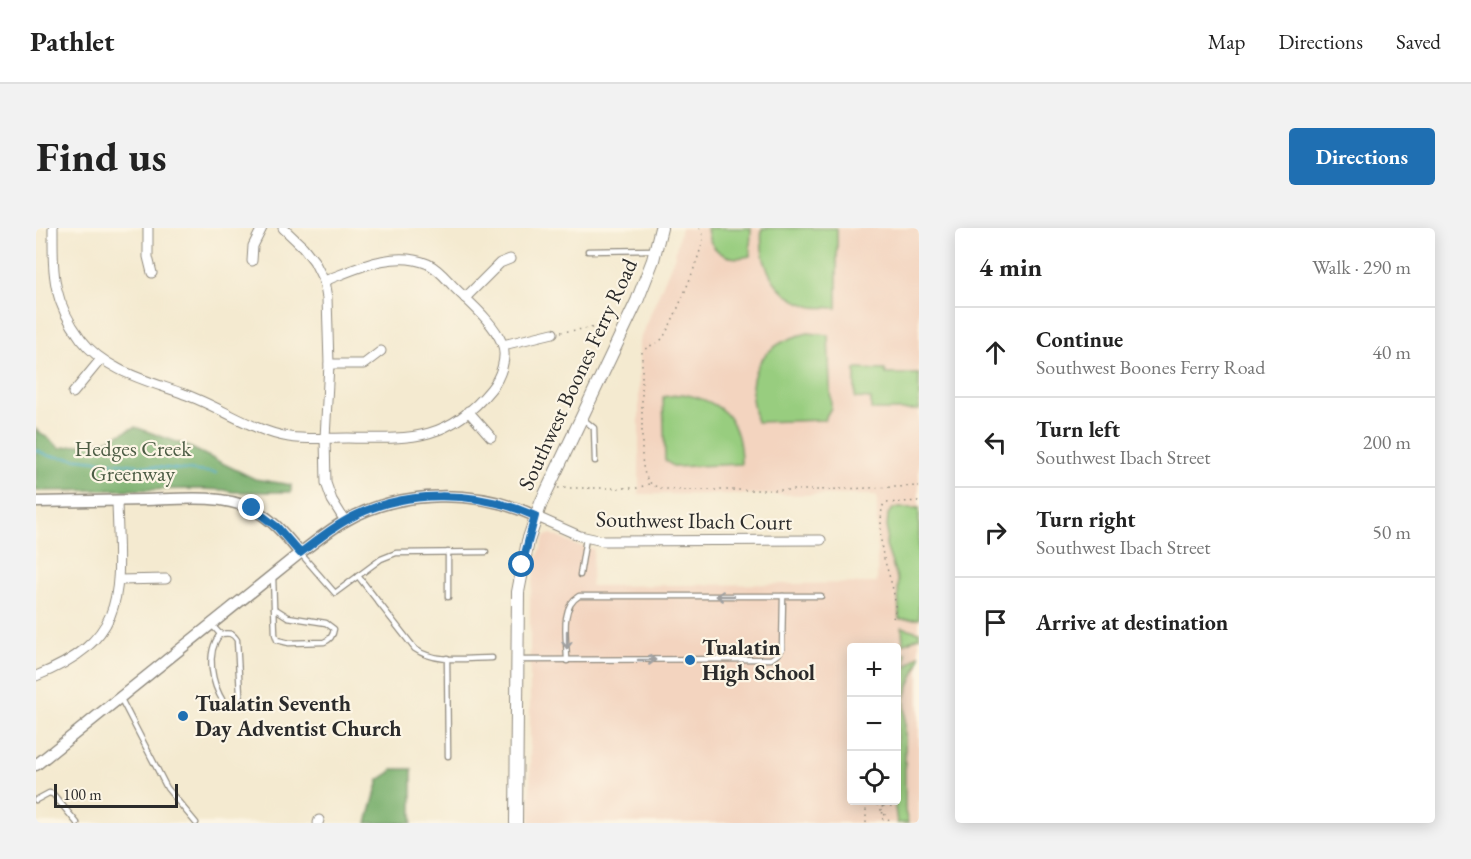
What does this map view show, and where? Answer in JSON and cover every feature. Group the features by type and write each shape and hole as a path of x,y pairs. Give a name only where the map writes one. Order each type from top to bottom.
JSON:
{"main road":[{"name":"Southwest Boones Ferry Road","path":"516,823 516,660 518,592 522,565 535,516 648,274 661,228"}],"street":[{"path":"53,228 53,276 62,308 82,341 101,359 138,377 187,395 266,430 288,437 415,438 436,432 468,411 499,379 503,364 503,345 495,329 442,274 429,265 410,258 392,258 324,281"},
{"path":"148,228 148,257 152,273"},
{"path":"252,261 253,246 261,228"},
{"path":"283,228 314,261 324,281 330,364 325,438 328,490 345,521"},
{"path":"465,298 500,263 510,260"},
{"path":"503,345 553,333"},
{"path":"330,364 364,364 381,351"},
{"path":"73,393 101,359"},
{"path":"468,411 490,437"},
{"path":"36,765 300,553 345,521 385,504 430,497 489,500 535,516"},
{"path":"36,502 212,500 239,504 263,515 300,553"},
{"path":"36,676 58,667 102,633 113,612 119,580 117,501"},
{"name":"Southwest Ibach Court","path":"535,516 586,538 603,541 821,540"},
{"path":"119,580 166,579"}],"lane":[{"path":"588,251 656,250"},
{"path":"581,418 594,428 595,461"},
{"path":"580,575 586,538"},
{"path":"448,552 448,597"},
{"path":"300,553 335,593 385,557 396,553 486,552"},
{"path":"273,575 274,608 275,634 277,640 283,643 324,642 333,635 334,629 326,623 288,617 274,608"},
{"path":"358,576 414,649 427,656 492,658"},
{"path":"567,660 567,611 573,600 579,596 821,596"},
{"path":"516,660 771,659 782,649 783,596"},
{"path":"211,624 220,634"},
{"path":"229,632 237,640 240,694 238,702 232,704 224,703 212,678 213,651 220,634 229,632"},
{"path":"447,658 448,756"},
{"path":"120,697 167,788 196,823"},
{"path":"36,800 49,793 53,795 77,823"}],"path":[{"path":"650,484 643,472 642,456 642,352 659,341 666,331 688,282 702,243 703,236 700,228"},
{"path":"553,333 626,323"},
{"path":"549,485 562,489 637,488 650,484 666,489 686,490 919,486"},
{"path":"893,618 895,610 892,587 882,549 882,507 885,503 919,501"},
{"path":"866,805 866,823"},
{"path":"876,805 890,821"},
{"path":"883,823 883,806 888,805"}],"shaded area":[{"path":"681,228 919,228 919,823 530,823 530,598 536,562 545,536 552,534 575,545 594,549 591,586 877,583 877,495 639,494 639,341 674,258"}],"green space":[{"path":"707,228 751,228 750,256 734,258 721,253 711,243"},
{"path":"762,228 837,228 837,308 813,307 788,296 779,287 766,267 761,242"},
{"path":"808,333 828,335 831,408 824,420 757,422 752,389 759,364 767,353 778,345"},
{"path":"855,369 885,370 886,374 919,374 919,410 871,410 871,399 855,398"},
{"path":"683,394 710,402 728,416 738,436 741,464 674,467 665,460 663,397"},
{"name":"Hedges Creek Greenway","path":"135,427 185,445 255,479 291,485 291,492 233,492 202,489 36,491 36,429 60,448 104,441"},
{"path":"894,508 919,508 919,619 899,619 898,581 886,546 888,514"},
{"path":"902,627 919,632 919,637 903,644"},
{"path":"901,653 906,653 906,667 919,655 905,700 905,811 908,823 897,823 895,805 901,805"},
{"path":"392,769 412,769 412,823 367,823 379,780"}],"waterway":[{"path":"36,450 49,456 216,473"}],"place":[{"name":"Tualatin High School","path":"690,660"},
{"name":"Tualatin Seventh Day Adventist Church","path":"183,716"}],"route":[{"path":"252,508 277,527 300,553 334,527 355,515 385,504 430,497 489,500 535,516 522,565"}]}
